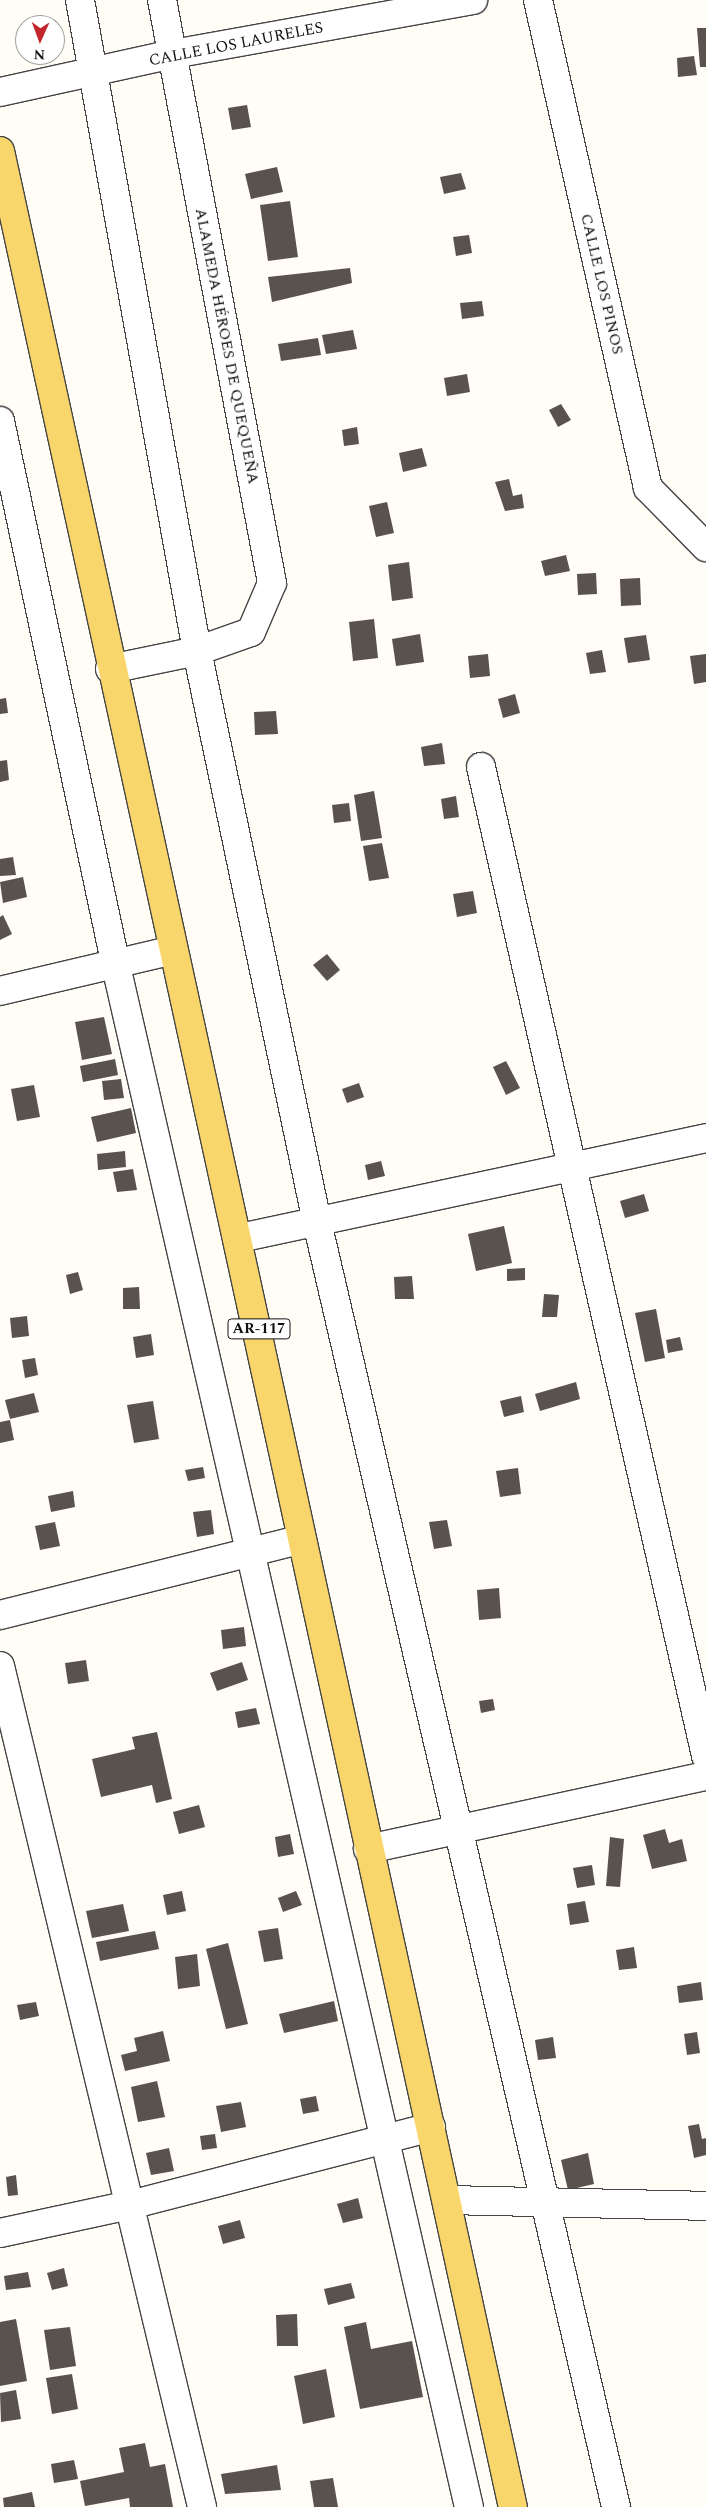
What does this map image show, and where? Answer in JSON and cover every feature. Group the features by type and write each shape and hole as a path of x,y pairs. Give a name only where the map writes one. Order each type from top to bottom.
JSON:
{"main road":[{"name":"AR-117","path":"0,151 110,669 240,1238 368,1849 514,2507"}],"street":[{"path":"80,0 197,651 317,1222 461,1829 616,2507"},
{"name":"ALAMEDA HÉROES DE QUEQUEÑA","path":"110,669 197,651 251,632 272,582 162,0"},
{"name":"CALLE LOS LAURELES","path":"0,92 93,74 173,54 473,0"},
{"name":"CALLE LOS PINOS","path":"538,0 648,488 706,547"},
{"path":"0,421 116,966 389,2140 469,2507"},
{"path":"481,767 706,1756"},
{"path":"0,991 116,966 173,950"},
{"path":"240,1238 706,1138"},
{"path":"0,1614 302,1539"},
{"path":"0,1666 202,2507"},
{"path":"368,1849 706,1776"},
{"path":"0,2233 130,2205 389,2140 431,2127"},
{"path":"447,2200 706,2206"}],"building":[{"path":"697,28 706,28 706,67 700,67"},
{"path":"694,56 697,75 678,77 677,58"},
{"path":"247,105 251,127 232,130 228,108"},
{"path":"277,167 283,192 251,199 245,174"},
{"path":"461,173 466,189 444,194 440,177"},
{"path":"290,201 298,257 268,261 260,205"},
{"path":"469,235 472,253 456,256 453,237"},
{"path":"350,268 352,283 272,302 268,277"},
{"path":"482,301 484,316 462,319 460,303"},
{"path":"353,330 357,349 326,354 322,335"},
{"path":"318,338 321,355 281,361 278,344"},
{"path":"467,374 470,392 447,396 444,378"},
{"path":"561,404 571,420 558,427 549,410"},
{"path":"357,427 359,444 344,446 342,430"},
{"path":"422,448 427,466 403,472 399,453"},
{"path":"509,479 513,496 522,494 524,508 505,511 495,482"},
{"path":"387,502 394,533 376,537 369,506"},
{"path":"566,555 570,571 545,576 541,561"},
{"path":"409,562 413,598 392,601 388,565"},
{"path":"596,573 597,594 578,595 577,574"},
{"path":"640,578 641,605 621,606 620,579"},
{"path":"374,619 378,658 353,661 349,622"},
{"path":"420,634 424,662 396,666 392,639"},
{"path":"646,635 650,660 628,663 624,638"},
{"path":"602,650 606,672 590,674 586,653"},
{"path":"488,654 490,676 470,678 468,656"},
{"path":"706,654 706,682 694,684 690,656"},
{"path":"515,694 520,713 503,718 498,699"},
{"path":"6,698 8,713 0,714 0,699"},
{"path":"276,711 278,734 255,735 254,712"},
{"path":"442,743 445,764 424,766 421,747"},
{"path":"7,760 9,780 0,782 0,761"},
{"path":"374,791 382,838 361,841 354,795"},
{"path":"456,796 459,817 444,819 441,799"},
{"path":"349,803 351,821 334,823 332,805"},
{"path":"382,843 389,878 369,881 363,846"},
{"path":"13,857 16,875 0,876 0,859"},
{"path":"23,877 27,897 3,903 0,882"},
{"path":"473,891 477,913 457,917 453,894"},
{"path":"3,915 12,934 0,940 0,917"},
{"path":"327,954 340,970 327,981 313,965"},
{"path":"104,1017 112,1054 82,1060 75,1022"},
{"path":"115,1059 118,1075 83,1082 80,1066"},
{"path":"506,1061 520,1088 506,1095 493,1067"},
{"path":"121,1079 124,1098 104,1100 102,1081"},
{"path":"359,1083 364,1097 347,1103 342,1089"},
{"path":"34,1085 40,1117 17,1121 11,1089"},
{"path":"131,1108 136,1133 97,1142 91,1117"},
{"path":"125,1151 126,1167 98,1170 97,1154"},
{"path":"381,1161 385,1176 368,1180 365,1165"},
{"path":"133,1169 137,1190 117,1192 113,1172"},
{"path":"644,1194 649,1211 625,1218 620,1201"},
{"path":"504,1226 512,1263 476,1271 468,1234"},
{"path":"525,1268 525,1280 507,1281 507,1269"},
{"path":"78,1272 83,1290 70,1294 66,1275"},
{"path":"412,1276 414,1299 395,1299 394,1277"},
{"path":"139,1287 140,1309 123,1309 123,1288"},
{"path":"544,1294 559,1295 557,1317 542,1317"},
{"path":"656,1309 665,1358 645,1362 635,1313"},
{"path":"27,1316 29,1336 12,1338 10,1318"},
{"path":"151,1334 154,1355 136,1358 133,1337"},
{"path":"680,1337 683,1350 668,1353 666,1340"},
{"path":"35,1358 38,1375 25,1378 22,1360"},
{"path":"576,1382 580,1399 540,1411 535,1394"},
{"path":"34,1393 39,1412 10,1419 5,1400"},
{"path":"521,1396 524,1412 504,1417 500,1401"},
{"path":"153,1401 159,1439 134,1443 127,1405"},
{"path":"10,1420 14,1440 0,1443 0,1422"},
{"path":"203,1467 205,1478 188,1481 185,1470"},
{"path":"518,1468 521,1494 500,1497 496,1471"},
{"path":"73,1491 75,1507 51,1512 48,1496"},
{"path":"211,1510 214,1534 197,1537 193,1512"},
{"path":"447,1520 452,1546 434,1549 429,1522"},
{"path":"55,1522 60,1546 40,1550 35,1526"},
{"path":"499,1588 501,1618 479,1620 477,1590"},
{"path":"244,1627 246,1646 223,1649 221,1630"},
{"path":"86,1660 89,1681 68,1684 65,1663"},
{"path":"242,1662 248,1680 217,1691 210,1673"},
{"path":"493,1699 495,1710 481,1713 479,1701"},
{"path":"256,1708 260,1724 238,1728 235,1712"},
{"path":"157,1732 172,1799 156,1803 152,1785 101,1797 92,1759 135,1749 132,1737"},
{"path":"199,1805 205,1827 179,1834 173,1812"},
{"path":"665,1829 669,1843 682,1839 687,1861 652,1869 643,1835"},
{"path":"290,1834 294,1854 278,1857 275,1837"},
{"path":"610,1837 624,1839 620,1887 606,1886"},
{"path":"592,1865 595,1885 577,1888 573,1868"},
{"path":"182,1891 186,1911 167,1915 163,1895"},
{"path":"296,1891 302,1905 283,1912 278,1898"},
{"path":"585,1901 589,1922 570,1925 567,1904"},
{"path":"123,1904 129,1931 92,1938 86,1911"},
{"path":"278,1928 283,1959 264,1962 258,1931"},
{"path":"155,1931 159,1949 100,1961 96,1942"},
{"path":"228,1943 248,2024 226,2029 206,1949"},
{"path":"634,1947 637,1968 619,1970 616,1950"},
{"path":"197,1954 200,1986 178,1989 175,1957"},
{"path":"701,1982 703,2000 679,2003 677,1986"},
{"path":"334,2001 338,2021 284,2033 279,2014"},
{"path":"36,2002 39,2016 20,2020 17,2005"},
{"path":"163,2031 170,2061 125,2071 121,2055 137,2051 134,2038"},
{"path":"697,2032 700,2053 687,2055 684,2034"},
{"path":"553,2037 556,2058 538,2060 535,2040"},
{"path":"157,2081 165,2117 138,2122 131,2087"},
{"path":"316,2096 319,2111 303,2114 300,2099"},
{"path":"241,2102 246,2127 221,2132 216,2106"},
{"path":"699,2124 702,2139 706,2138 706,2155 694,2158 688,2126"},
{"path":"215,2134 217,2148 202,2150 200,2136"},
{"path":"169,2148 174,2171 151,2175 146,2153"},
{"path":"588,2153 594,2184 568,2190 561,2160"},
{"path":"16,2175 18,2195 8,2196 6,2177"},
{"path":"358,2198 363,2218 343,2223 337,2204"},
{"path":"240,2220 245,2238 223,2244 218,2226"},
{"path":"64,2268 68,2286 52,2290 47,2273"},
{"path":"28,2272 31,2287 6,2290 4,2276"},
{"path":"351,2283 355,2298 328,2305 324,2289"},
{"path":"297,2314 298,2346 277,2346 276,2315"},
{"path":"16,2319 27,2381 0,2386 0,2322"},
{"path":"366,2322 371,2349 412,2341 423,2397 360,2409 344,2327"},
{"path":"70,2327 76,2366 50,2370 44,2330"},
{"path":"326,2369 335,2417 303,2424 294,2376"},
{"path":"72,2374 78,2409 52,2414 46,2378"},
{"path":"16,2390 21,2419 1,2422 0,2393"},
{"path":"145,2443 150,2467 165,2464 173,2507 130,2507 129,2498 85,2506 80,2481 124,2472 119,2448"},
{"path":"74,2460 78,2479 54,2483 51,2464"},
{"path":"277,2465 281,2490 225,2494 221,2474"},
{"path":"333,2478 338,2507 314,2507 310,2481"},
{"path":"32,2492 35,2507 4,2507 3,2498"}]}
